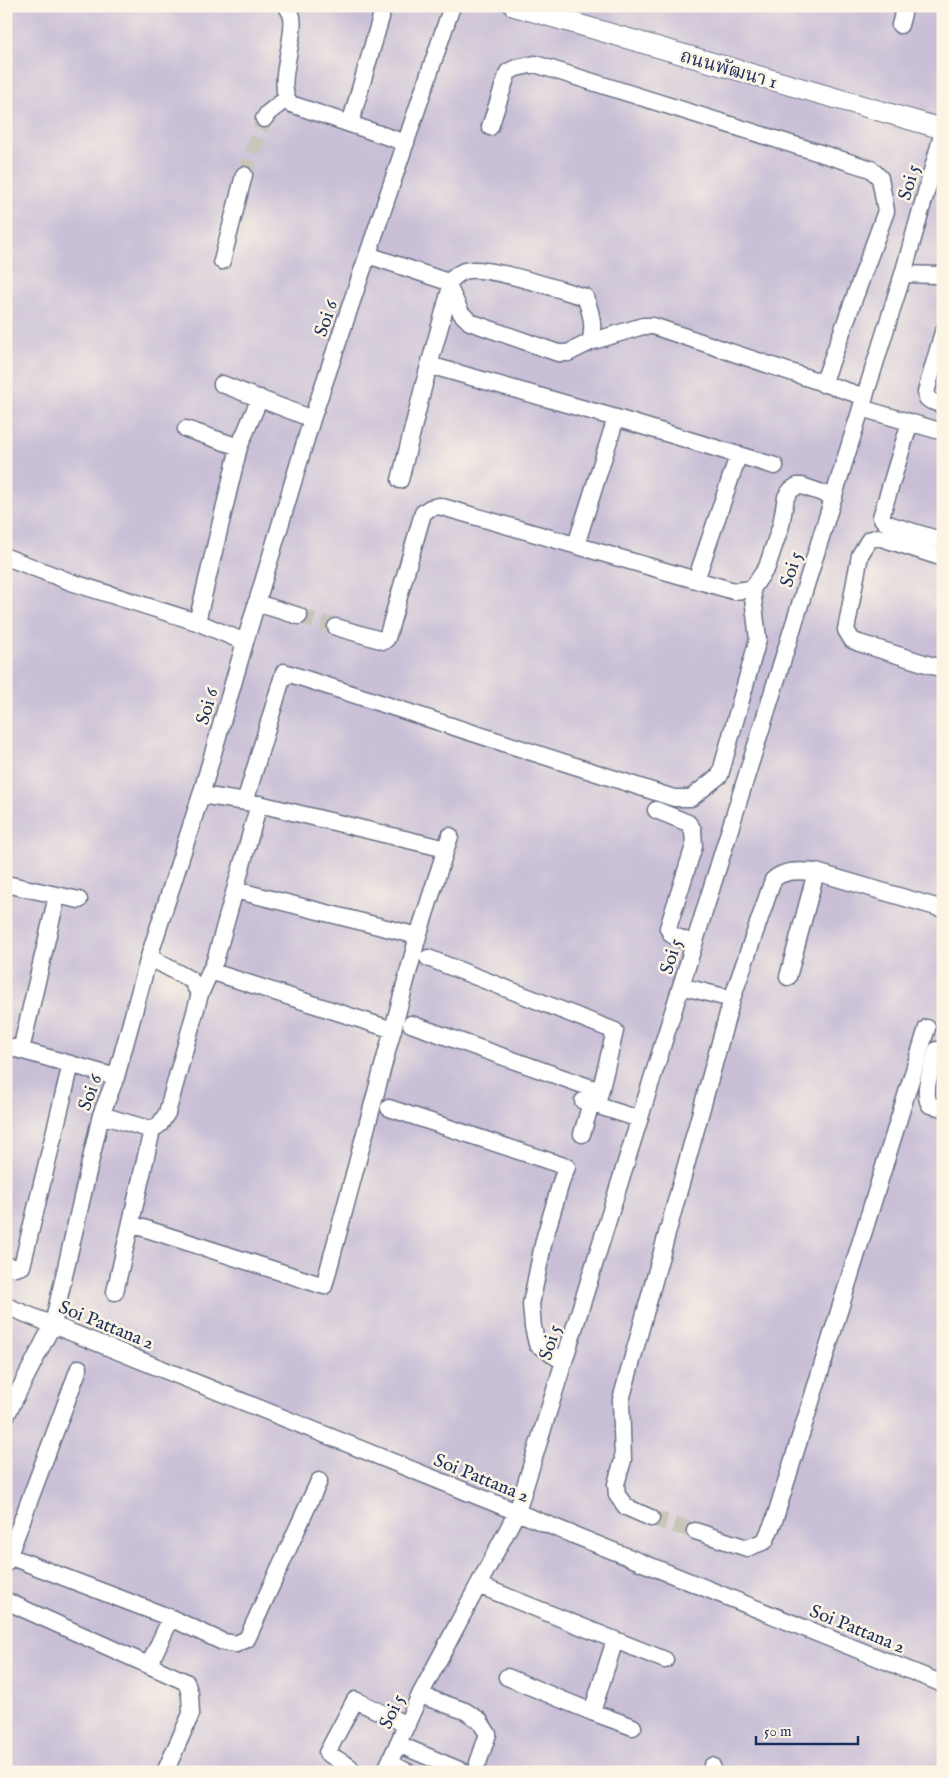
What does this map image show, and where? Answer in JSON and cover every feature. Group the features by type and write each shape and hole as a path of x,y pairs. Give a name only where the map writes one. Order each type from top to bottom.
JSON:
{"main road":[{"name":"ถนนพัฒนา 1","path":"514,6 943,130"}],"street":[{"path":"287,6 292,16 291,39 284,82 286,99 291,104 406,143"},
{"name":"Soi 6","path":"6,1416 53,1324 100,1115 116,1077 149,957 202,795 256,604 312,419 452,6"},
{"path":"900,25 905,6"},
{"path":"350,124 381,17"},
{"path":"490,127 508,72 516,68 535,64 871,169 880,178 886,211 823,384"},
{"path":"264,119 268,113 286,99"},
{"name":"Soi 5","path":"387,1767 420,1695 517,1512 863,403 906,274 943,130"},
{"path":"222,261 244,175"},
{"path":"368,255 449,286 462,313 470,322 558,353 568,353 590,342 643,326 653,326 823,384 910,422 943,432"},
{"path":"400,480 449,286 463,271 477,269 493,271 585,297 591,312 593,334 590,342"},
{"path":"906,274 940,274"},
{"path":"943,332 926,392 927,398 943,405"},
{"path":"429,365 616,418 775,466"},
{"path":"222,384 312,419"},
{"path":"197,622 238,447 260,398"},
{"path":"576,545 616,418"},
{"path":"910,422 881,517 884,522 891,525 943,541"},
{"path":"186,429 238,447"},
{"path":"696,580 738,456"},
{"path":"116,1292 152,1130 160,1124 167,1113 200,994 215,961 235,890 252,803 284,672 674,798 691,798 706,788 720,774 723,766 758,639 752,589 767,567 780,525 786,496 797,486 802,486 834,497"},
{"path":"336,627 379,640 384,641 387,638 423,513 430,508 439,506 734,591 752,589"},
{"path":"943,558 878,537 869,540 860,555 846,630 852,640 859,643 943,669"},
{"path":"6,557 71,582 197,622 245,642"},
{"path":"256,604 299,616"},
{"path":"131,1224 324,1286 418,936 448,843 252,803 202,795"},
{"path":"656,810 688,823 693,830 694,846 668,928 672,935 694,944"},
{"path":"651,1518 626,1507 617,1495 616,1484 623,1460 621,1400 732,999 773,880 780,875 796,871 816,872 943,909"},
{"path":"788,977 816,872"},
{"path":"6,884 79,900"},
{"path":"235,890 418,936"},
{"path":"57,896 14,1048 116,1077"},
{"path":"149,957 191,980 200,994"},
{"path":"428,958 615,1031 582,1134"},
{"path":"210,971 392,1030"},
{"path":"681,986 732,999"},
{"path":"411,1024 639,1119"},
{"path":"695,1532 747,1548 765,1541 774,1521 927,1028"},
{"path":"937,1050 926,1093 927,1101 930,1105 943,1108"},
{"path":"6,1265 16,1268 22,1266 71,1064"},
{"path":"389,1108 567,1167 544,1240 531,1304 533,1328 537,1344 564,1362"},
{"path":"100,1115 152,1130"},
{"name":"Soi Pattana 2","path":"6,1306 943,1684"},
{"path":"79,1368 7,1558 171,1618 223,1642 236,1644 247,1639 320,1481"},
{"path":"478,1585 665,1660"},
{"path":"6,1600 186,1682 190,1694 191,1714 165,1772"},
{"path":"149,1665 171,1618"},
{"path":"592,1712 615,1640"},
{"path":"507,1677 633,1728"},
{"path":"398,1744 471,1767 488,1734 479,1720 465,1711 420,1695"},
{"path":"347,1772 350,1767 327,1753 355,1700 406,1725"},
{"path":"387,1767 408,1772"}],"shaded area":[{"path":"6,6 943,6 943,1772 6,1772"}],"tunnel":[{"path":"244,175 264,119"},
{"path":"299,616 336,627"},
{"path":"651,1518 695,1531"}]}
